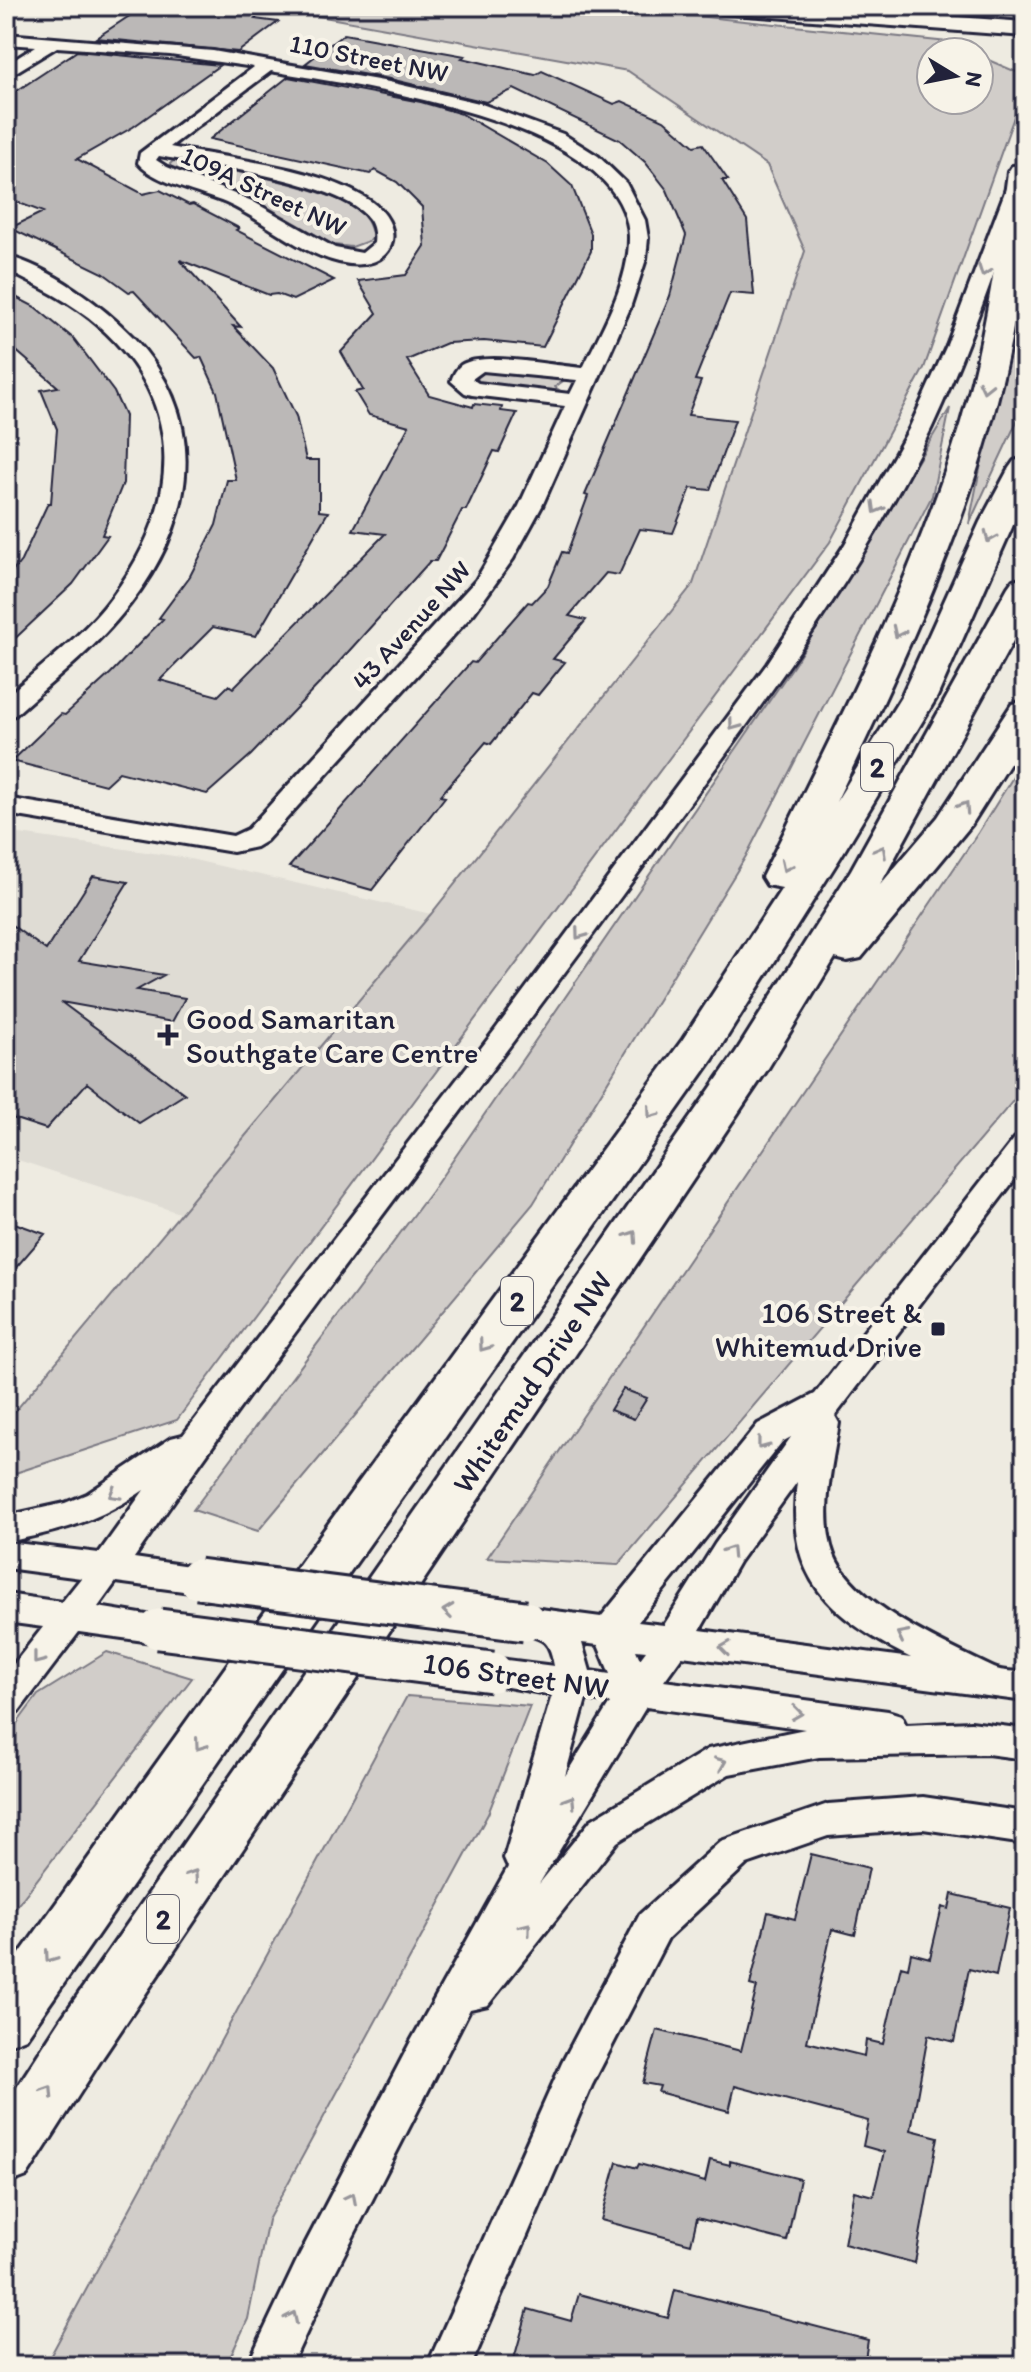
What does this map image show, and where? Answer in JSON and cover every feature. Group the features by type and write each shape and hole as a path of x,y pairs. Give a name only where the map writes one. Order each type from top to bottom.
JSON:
{"highway":[{"path":"698,1049 915,594 946,515 968,452 987,380 1023,167"},
{"name":"Whitemud Drive NW","path":"9,2014 698,1049 821,858 919,697 996,522 1025,468"},
{"name":"Whitemud Drive NW","path":"6,2156 82,2038 752,1060 870,870 1025,587"},
{"path":"752,1060 953,824 1025,712"}],"main road":[{"path":"720,6 1025,29"},
{"path":"864,19 1011,49"}],"street":[{"name":"110 Street NW","path":"6,39 180,52 438,97 491,112 552,137 585,157 609,177"},
{"path":"6,73 53,42"},
{"path":"150,153 268,65"},
{"name":"109A Street NW","path":"150,153 337,190 371,210 379,219 384,244 366,258 337,256 246,206 160,171 147,163 150,153"},
{"path":"6,1701 107,1569 201,1434 505,1036 777,667 856,544 920,429 957,345 1023,167"},
{"name":"43 Avenue NW","path":"6,806 233,844 257,835 480,592 522,526 634,272 639,243 637,221 627,198 609,177"},
{"path":"6,262 54,284 87,305 139,354 156,376 175,424 178,452 177,482 169,513 156,543 121,602 6,710"},
{"path":"577,401 472,389 461,381 467,370 483,365 590,375"},
{"path":"269,2366 315,2268 425,2054 514,1891 636,1692 673,1640 727,1553 793,1462 827,1402 1025,1145"},
{"path":"636,1692 610,1631 770,1433 827,1402"},
{"path":"827,1402 812,1522 814,1547 833,1587 855,1608 1011,1686"},
{"path":"6,1529 71,1515 99,1503 201,1434"},
{"name":"106 Street NW","path":"6,1555 610,1631 1011,1686"},
{"name":"106 Street NW","path":"6,1608 1007,1741"},
{"path":"514,1891 573,1682 573,1665 566,1644 538,1623"},
{"path":"425,2054 604,1831 721,1760 819,1742 1007,1741"},
{"path":"449,2366 576,2076 654,1926 734,1852 828,1820 923,1813 1025,1828"}],"shaded area":[{"path":"262,6 600,6 915,39 915,116 995,116 995,63 1019,73 1025,86 924,368 830,542 177,1420 6,1476 6,1422 431,914 693,584 805,251 767,165 628,71"},
{"path":"173,161 240,172 324,194 358,210 366,219 373,236 371,240 352,247 334,245 269,208 168,166"},
{"path":"1025,243 1025,404 969,524"},
{"path":"487,371 563,381 555,387 559,390 548,392 478,383 477,374"},
{"path":"950,408 932,496 746,856 533,1204 258,1531 193,1510 431,1192 794,665"},
{"path":"1025,758 1025,1087 618,1565 487,1558 978,833"},
{"name":"Good Samaritan Southgate Care Centre","path":"6,832 181,857 431,914 182,1214 6,1156"},
{"path":"107,1652 192,1678 6,1920 6,1738 38,1695"},
{"path":"407,1696 530,1706 488,1814 268,2220 248,2319 226,2366 45,2366"}],"building":[{"path":"143,7 260,14 255,19 278,22 238,52 96,38"},
{"path":"344,34 465,56 462,58 535,75 542,71 614,104 622,101 664,120 694,146 703,144 728,180 722,180 747,220 754,295 730,293 695,380 701,381 688,415 735,420 710,490 691,488 673,533 640,529 619,575 606,573 569,616 586,620 553,659 565,662 538,695 532,693 491,744 486,742 440,796 445,797 372,890 289,867 471,662 475,663 528,602 532,603 548,586 562,552 567,553 588,496 585,495 670,296 686,235 667,190 645,162 620,140 514,89 486,102 390,79 305,64"},
{"path":"77,51 220,65 133,127 77,159 143,194 160,190 189,205 193,204 239,228 236,230 334,280 293,300 277,294 269,295 180,260 241,327 233,326 273,368 296,416 306,460 319,460 319,511 328,512 256,636 213,627 160,680 218,696 229,685 233,688 385,534 353,530 409,426 369,415 355,392 363,390 341,352 377,313 358,281 406,275 425,246 422,207 397,182 375,170 370,174 210,139 288,77 421,102 462,114 548,164 572,186 591,234 591,251 543,347 484,341 447,343 407,360 429,395 473,407 474,404 502,407 501,411 517,413 499,452 494,451 466,510 462,510 436,561 430,561 322,681 251,755 207,794 119,772 105,785 12,761 61,714 65,715 111,673 163,619 159,618 190,576 216,525 227,480 236,480 217,392 201,357 196,358 134,291 129,292 103,273 10,228 43,212 6,198 6,98"},
{"path":"6,292 35,307 74,339 114,392 125,416 123,483 102,535 108,536 73,584 6,647 6,580 21,561 48,503 51,503 57,429 41,390 58,387 6,342"},
{"path":"93,876 128,882 79,961 164,975 137,990 185,998 172,1022 61,1002 185,1094 139,1123 87,1083 46,1129 6,1116 6,921 46,950"},
{"path":"6,1220 45,1234 6,1279"},
{"path":"623,1389 647,1398 634,1419 610,1410"},
{"path":"811,1854 869,1868 855,1935 832,1929 807,2042 864,2056 866,2040 883,2044 901,1966 908,1968 911,1953 930,1958 942,1907 949,1909 952,1894 1010,1908 996,1976 969,1969 954,2042 928,2035 911,2130 938,2137 915,2263 844,2244 854,2191 873,2196 884,2152 863,2146 868,2121 735,2086 729,2111 658,2092 660,2086 643,2083 657,2030 741,2051 757,1987 750,1985 768,1912 795,1919"},
{"path":"710,2160 730,2165 730,2161 800,2179 787,2241 697,2218 691,2244 601,2220 617,2162 637,2168 639,2164 705,2182"},
{"path":"675,2290 868,2340 864,2366 686,2366 661,2359 659,2366 512,2366 528,2309 571,2321 579,2294 668,2318"}],"tram line":[{"path":"896,6 1025,10"}],"place":[{"name":"Good Samaritan Southgate Care Centre","path":"168,1035"},
{"name":"106 Street & Whitemud Drive","path":"938,1329"}]}
